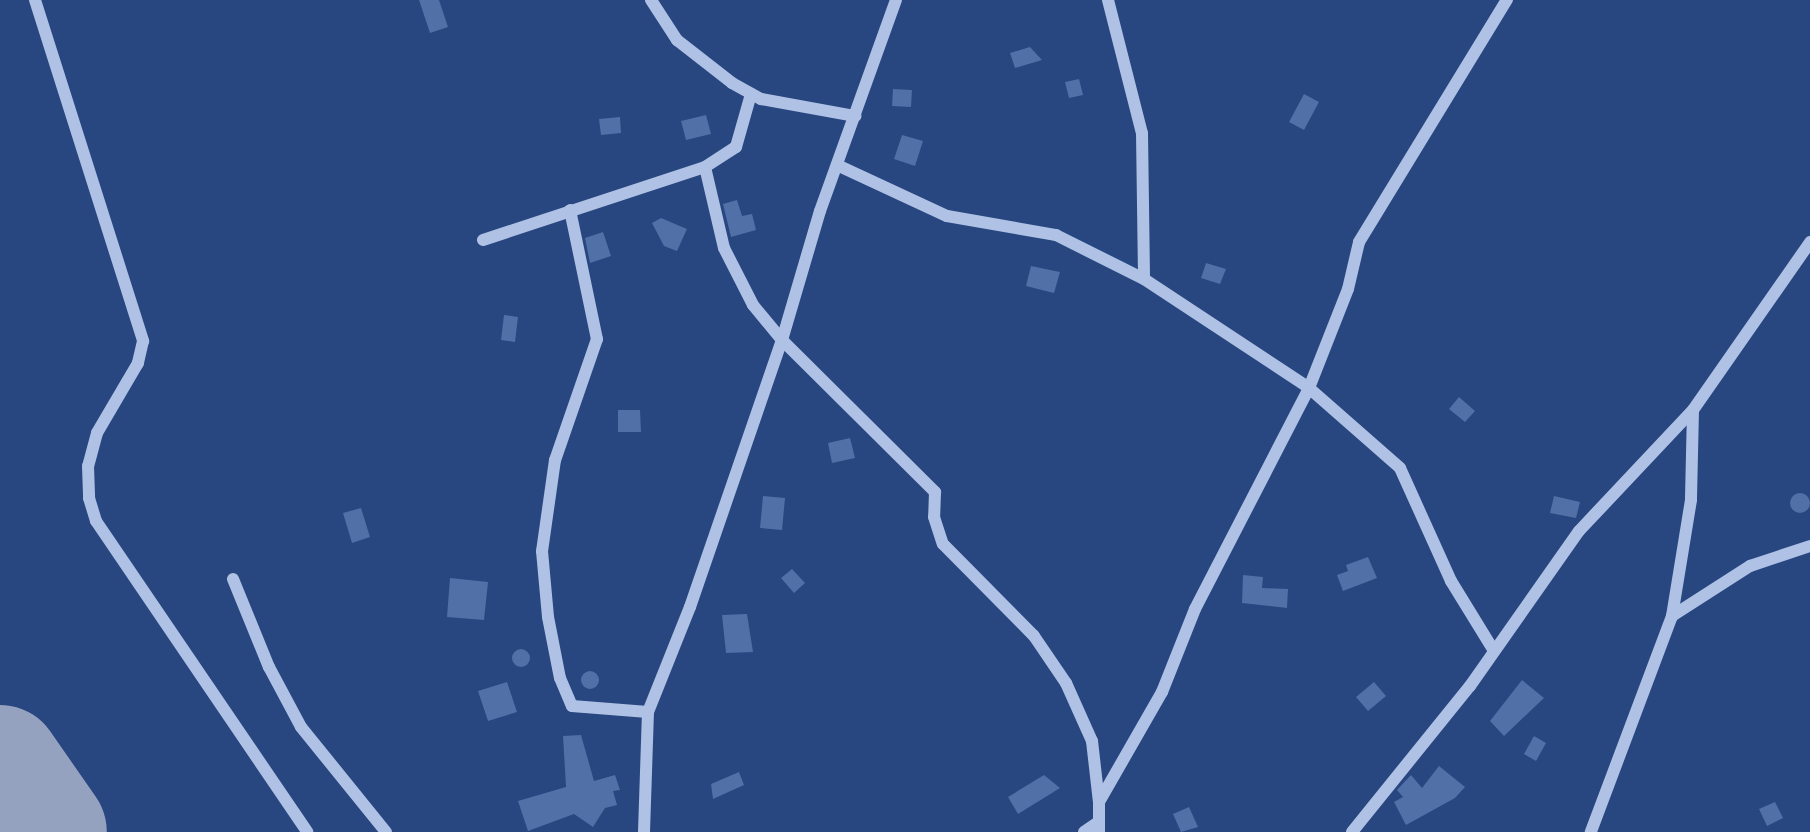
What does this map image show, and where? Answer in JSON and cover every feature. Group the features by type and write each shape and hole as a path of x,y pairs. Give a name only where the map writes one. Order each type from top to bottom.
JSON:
{"street":[{"path":"35,0 143,341 138,363 97,433 88,466 89,498 104,532 307,832"},
{"path":"651,0 677,40 751,94 808,111 855,116"},
{"path":"644,832 648,712 690,607 782,340 837,165 896,0"},
{"path":"1108,0 1142,133 1144,279"},
{"path":"1098,802 1162,692 1195,609 1309,388 1348,289 1359,242 1507,0"},
{"path":"483,240 705,167 736,147 751,94"},
{"path":"837,165 947,216 1056,235 1144,279 1309,388 1400,468 1451,581 1494,651"},
{"path":"705,167 733,274 782,340 935,492 934,517 943,544 1040,645 1086,722 1098,802 1098,827 1084,832"},
{"path":"570,210 597,339 555,460 542,551 548,617 560,678 572,706 648,712"},
{"path":"1352,832 1494,651 1579,531 1693,410 1810,242"},
{"path":"1591,832 1672,616 1691,500 1693,410"},
{"path":"1672,616 1750,566 1810,546"},
{"path":"233,579 269,667 301,727 386,832"}],"building":[{"path":"419,0 439,0 448,27 430,33"},
{"path":"1030,47 1042,60 1015,68 1010,53"},
{"path":"1079,79 1083,95 1069,98 1065,82"},
{"path":"893,89 912,90 911,107 892,106"},
{"path":"1304,94 1319,102 1304,130 1289,122"},
{"path":"706,115 711,134 686,140 681,121"},
{"path":"620,117 621,133 601,135 599,119"},
{"path":"902,135 923,141 915,166 894,159"},
{"path":"737,200 742,216 752,214 756,230 731,237 723,204"},
{"path":"661,218 687,229 677,251 664,246 652,223"},
{"path":"603,232 611,256 590,263 585,238"},
{"path":"1206,263 1226,269 1220,284 1201,278"},
{"path":"1031,266 1060,272 1054,293 1026,286"},
{"path":"504,315 518,317 515,342 501,340"},
{"path":"1459,397 1475,411 1465,422 1449,409"},
{"path":"618,410 640,410 641,432 618,432"},
{"path":"850,438 855,458 832,463 828,443"},
{"path":"1800,493 1807,496 1810,503 1807,510 1800,513 1793,510 1790,503 1793,496"},
{"path":"763,496 785,498 782,530 760,528"},
{"path":"1554,496 1580,502 1576,518 1550,513"},
{"path":"361,508 370,537 352,543 343,513"},
{"path":"1368,557 1377,578 1343,591 1337,575 1348,571 1346,565"},
{"path":"792,569 805,583 794,593 781,578"},
{"path":"1243,575 1263,577 1262,588 1288,589 1287,608 1242,603"},
{"path":"450,578 488,582 484,620 447,617"},
{"path":"747,614 753,652 726,653 722,615"},
{"path":"521,649 527,652 530,658 527,664 521,667 515,664 512,658 515,652"},
{"path":"590,671 596,674 599,680 596,686 590,689 584,686 581,680 584,674"},
{"path":"1522,680 1544,698 1504,736 1490,721"},
{"path":"507,682 517,712 488,721 478,691"},
{"path":"1374,682 1386,696 1368,711 1356,697"},
{"path":"581,735 594,781 615,775 620,790 613,791 617,805 605,808 593,827 574,814 528,831 518,801 566,787 563,736"},
{"path":"1534,736 1546,743 1536,761 1524,754"},
{"path":"1439,766 1465,787 1455,798 1406,825 1394,802 1403,797 1397,790 1411,775 1422,788"},
{"path":"739,772 744,785 713,799 711,784"},
{"path":"1044,775 1060,788 1018,814 1008,797"},
{"path":"1775,802 1783,818 1767,826 1759,809"},
{"path":"1189,807 1198,827 1181,832 1173,814"}],"runway":[{"path":"0,766 46,832"}]}
